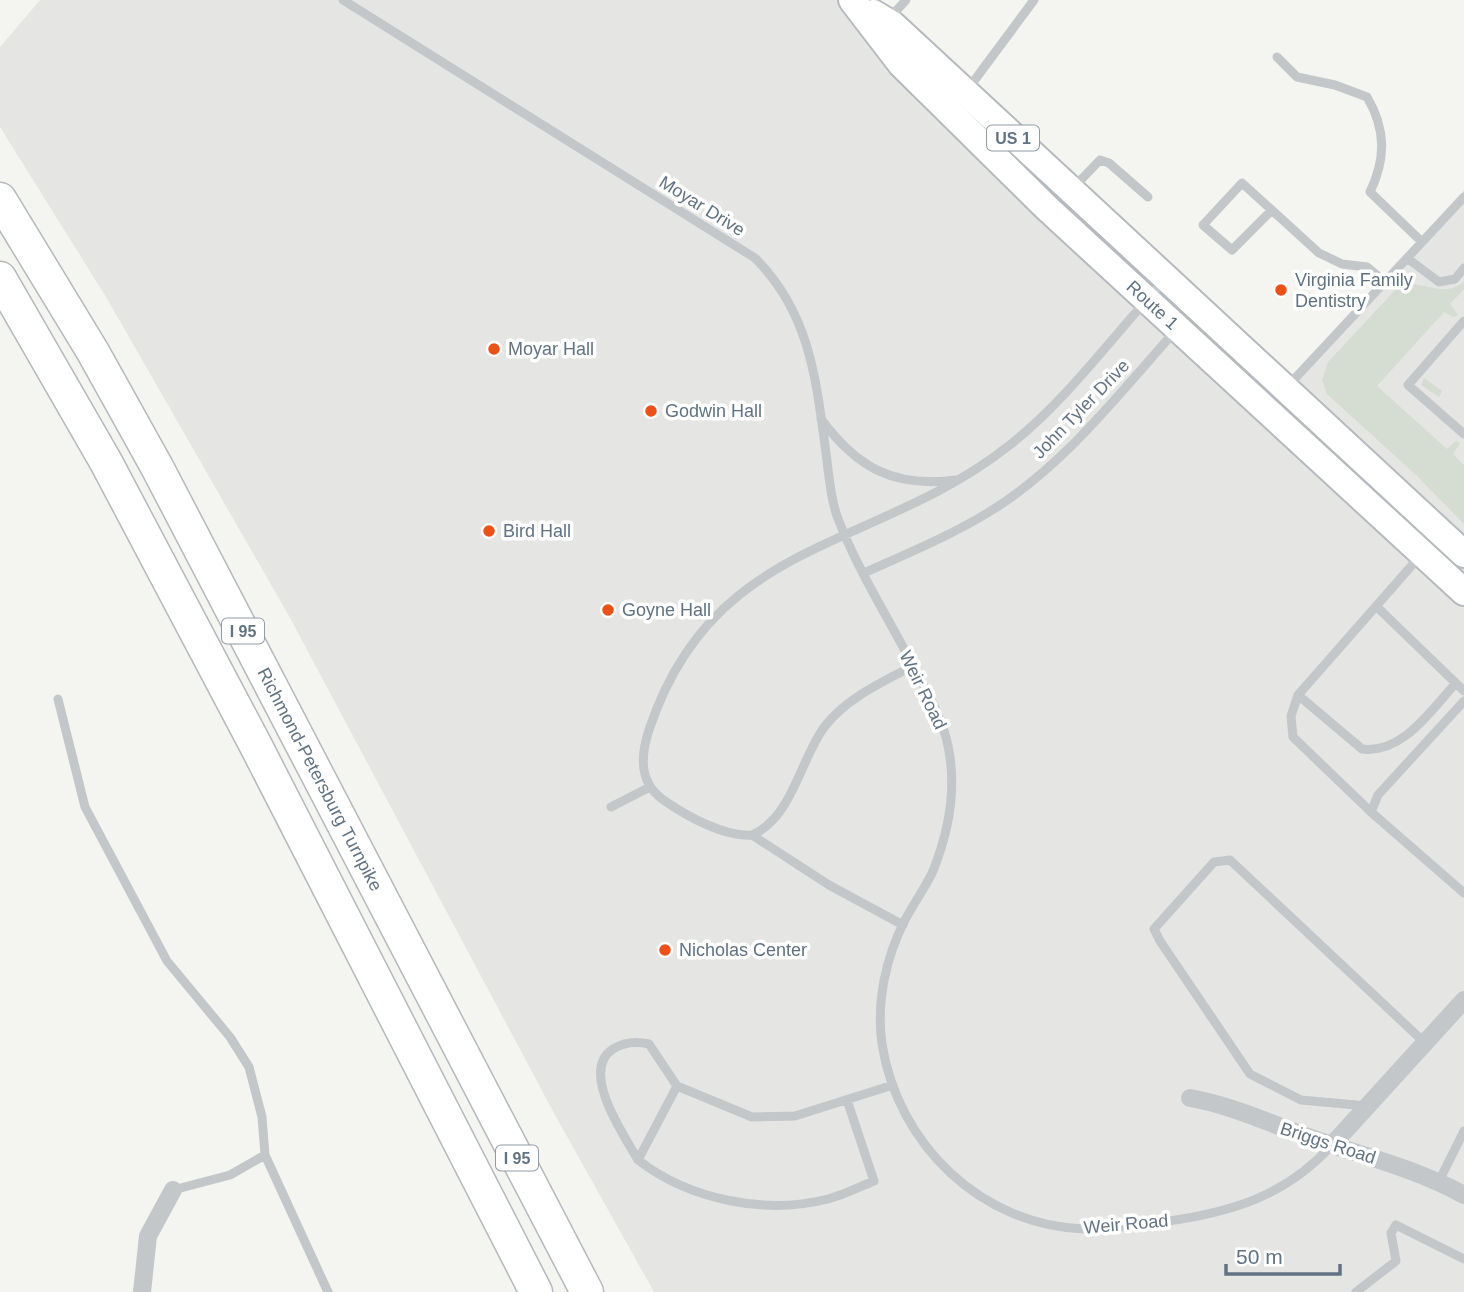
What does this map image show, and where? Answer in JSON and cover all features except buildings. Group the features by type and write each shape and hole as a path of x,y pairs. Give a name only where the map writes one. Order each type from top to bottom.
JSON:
{"highway":[{"name":"Richmond-Petersburg Turnpike","path":"0,199 93,352 157,467 587,1292"},
{"name":"I 95","path":"0,278 60,378 190,621 536,1292"},
{"path":"562,1244 601,1292"}],"main road":[{"name":"Route 1","path":"854,2 888,21 1165,280 1186,319 1422,554 1464,592"},
{"name":"Route 1","path":"854,2 901,64 1047,208 1146,300 1186,319 1285,389 1464,554"}],"street":[{"name":"Weir Road","path":"1332,1145 1464,1000"},
{"name":"Briggs Road","path":"1190,1098 1229,1107 1409,1170 1464,1195"},
{"path":"142,1292 148,1236 173,1190"}],"lane":[{"name":"Moyar Drive","path":"343,0 755,258 783,289 798,317 808,349 834,508 864,573"},
{"path":"888,21 906,0"},
{"path":"965,93 1034,0"},
{"path":"1278,57 1297,77 1335,85 1367,97 1374,108 1382,139 1380,171 1370,192 1422,242"},
{"path":"1070,191 1100,160 1109,163 1148,197"},
{"path":"1272,210 1232,250 1203,225 1242,183 1272,210 1319,253 1342,264 1367,267 1385,282"},
{"path":"1285,389 1464,197"},
{"path":"1407,258 1439,282 1455,279 1464,268"},
{"name":"John Tyler Drive","path":"650,787 642,765 653,717 668,683 704,628 752,583 797,556 927,498 961,479 1004,449 1034,423 1165,280"},
{"name":"John Tyler Drive","path":"864,573 966,525 1029,484 1070,448 1186,319"},
{"path":"1464,321 1408,385 1464,434"},
{"path":"820,418 854,457 888,475 927,483 961,479"},
{"path":"1422,554 1298,695 1291,716 1293,737 1371,812 1463,890"},
{"name":"Weir Road","path":"864,573 940,718 947,742 952,793 939,856 902,925 886,970 880,1018 885,1059 893,1086 926,1148 947,1172 996,1207 1052,1226 1109,1228 1239,1208 1284,1186 1306,1171 1332,1145"},
{"path":"1376,606 1464,691"},
{"path":"752,835 773,822 816,740 835,714 859,696 913,666"},
{"path":"1298,695 1362,749 1375,751 1394,744 1415,729 1456,683"},
{"path":"58,699 85,807 167,961 230,1037 248,1067 262,1117 265,1155 328,1292"},
{"path":"1371,812 1378,795 1464,701"},
{"path":"611,807 650,787 669,804 726,832 752,835 829,885 902,925"},
{"path":"1367,1106 1301,1100 1250,1074 1154,929 1214,862 1230,860 1424,1042"},
{"path":"847,1100 874,1181 829,1199 774,1207 720,1199 662,1178 638,1160 601,1088 599,1069 603,1058 624,1044 649,1044 677,1086 752,1117 794,1116 893,1086"},
{"path":"638,1160 677,1086"},
{"path":"1438,1182 1464,1131"},
{"path":"173,1190 230,1175 265,1155"},
{"path":"1356,1292 1396,1261 1391,1233 1396,1225 1464,1259"}],"shaded area":[{"path":"40,0 841,0 1266,410 1464,190 1464,1292 654,1292 555,1115 289,616 106,297 0,127 0,47"},
{"path":"1464,281 1464,289 1450,304 1458,315 1454,317 1444,312 1377,386 1447,449 1456,441 1460,443 1453,454 1464,465 1464,524 1416,475 1327,394 1322,380 1328,362 1400,285 1449,289"},
{"path":"1424,378 1442,391 1439,397 1421,385"}],"place":[{"name":"Virginia Family Dentistry","path":"1281,290"},
{"name":"Moyar Hall","path":"494,349"},
{"name":"Godwin Hall","path":"651,411"},
{"name":"Bird Hall","path":"489,531"},
{"name":"Goyne Hall","path":"608,610"},
{"name":"Nicholas Center","path":"665,950"}]}
